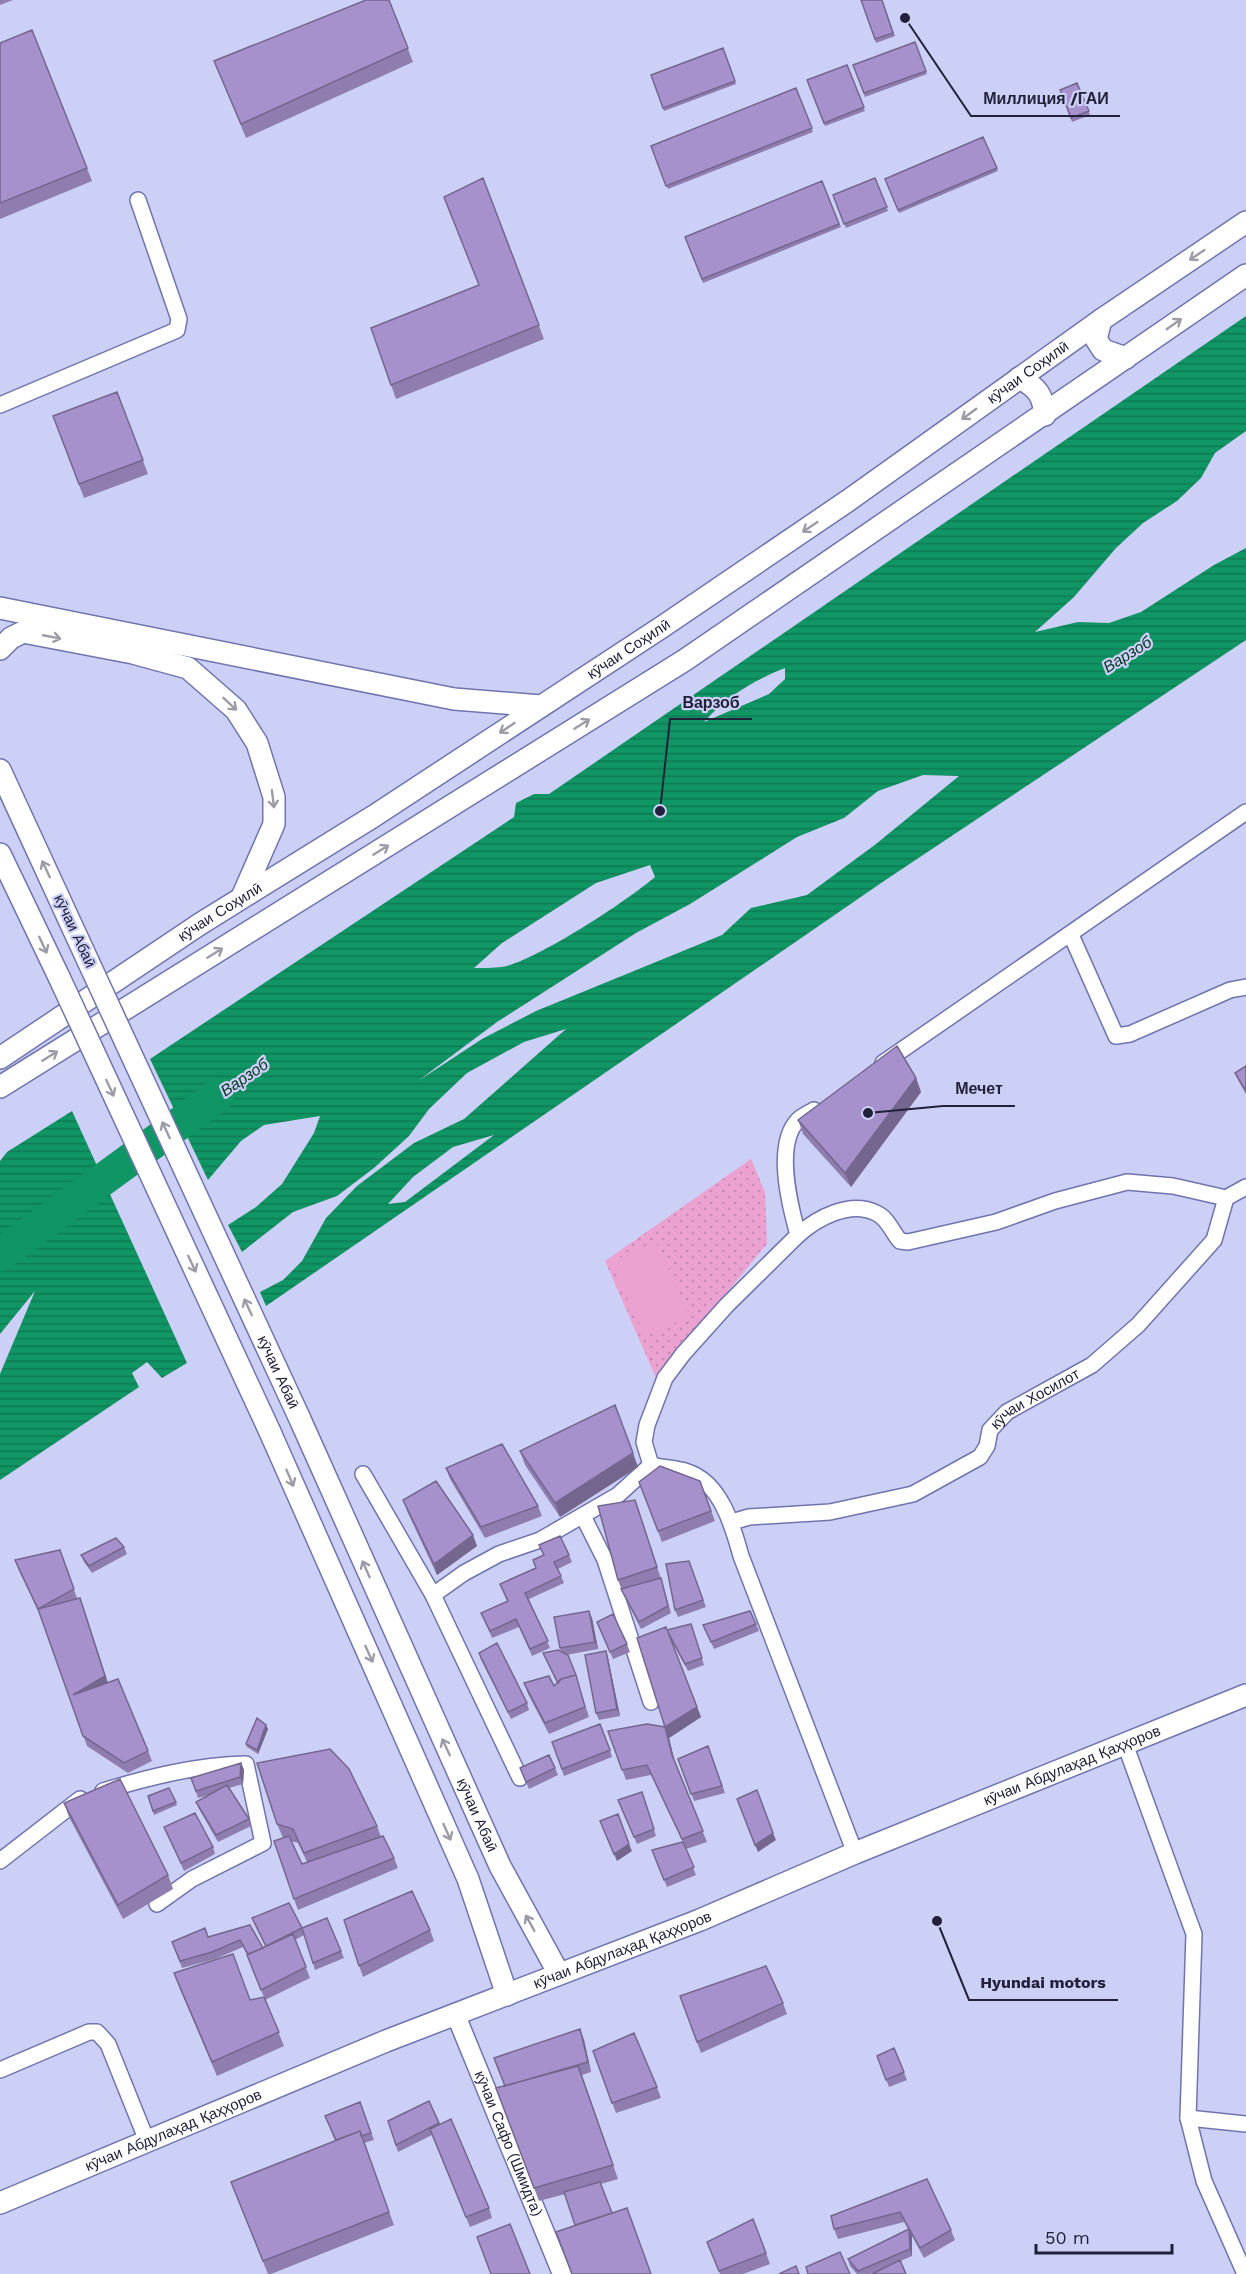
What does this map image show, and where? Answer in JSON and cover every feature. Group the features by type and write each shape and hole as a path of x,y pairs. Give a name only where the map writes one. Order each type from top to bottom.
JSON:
{"main road":[{"name":"кӯчаи Соҳилӣ","path":"0,1058 242,897 382,810 849,500 1101,320 1246,222"},
{"path":"0,1087 685,660 1246,275"},
{"path":"1101,320 1095,339 1103,350 1126,358"},
{"path":"1019,378 1035,386 1043,398 1045,415"},
{"path":"0,608 454,699 540,706"},
{"path":"0,649 11,638 22,632 133,652 188,668 236,710 257,743 274,797 274,824 242,897"},
{"name":"кӯчаи Абаӣ","path":"0,770 299,1417 500,1866 560,1974"},
{"path":"0,854 270,1432 468,1880 507,1995"},
{"name":"кӯчаи Абдулаҳад Қаҳҳоров","path":"0,2203 455,2013 700,1920 855,1852 1246,1695"}],"street":[{"path":"0,405 177,330 179,319 138,200"},
{"path":"866,1074 1071,935 1246,812"},
{"path":"1071,935 1116,1036 1130,1034 1230,990 1246,987"},
{"path":"798,1235 787,1195 789,1137 797,1121 827,1101"},
{"path":"651,1465 644,1442 647,1425 665,1378 720,1313 814,1221 843,1210 875,1212 889,1225 900,1241 908,1242 996,1222 1083,1192 1127,1182 1173,1186 1226,1198 1246,1186"},
{"name":"кӯчаи Хосилот","path":"732,1522 749,1517 830,1512 913,1494 980,1457 987,1446 990,1430 1007,1412 1092,1365 1138,1326 1214,1240 1226,1198"},
{"path":"651,1465 689,1473 712,1490 732,1522 741,1556 855,1852"},
{"path":"433,1595 464,1573 500,1554 540,1540 583,1516 618,1495 651,1465"},
{"path":"363,1474 433,1595 520,1778"},
{"path":"583,1516 605,1560 651,1702"},
{"path":"1125,1744 1194,1934 1188,2118 1204,2181 1245,2274"},
{"path":"0,1861 80,1799 132,1782 201,1767 246,1764 263,1843 192,1880 157,1904"},
{"name":"кӯчаи Сафо (Шмидта)","path":"455,2013 562,2274"},
{"path":"0,2070 89,2032 97,2032 108,2044 147,2141"},
{"path":"1188,2118 1246,2124"}],"shaded area":[{"path":"751,1159 765,1192 767,1244 656,1378 605,1261"},
{"path":"656,1242 690,1316 645,1336 611,1262"}],"water":[{"path":"1246,316 1246,431 1215,453 1201,478 1177,501 1143,523 1116,548 1074,597 1035,632 1078,622 1109,623 1141,612 1214,565 1246,548 1246,640 884,881 266,1306 260,1292 283,1280 302,1261 326,1218 357,1186 414,1143 464,1119 566,1029 524,1042 467,1073 429,1109 409,1136 374,1168 337,1196 293,1212 242,1252 228,1225 256,1207 282,1184 314,1133 320,1116 264,1125 241,1141 208,1180 150,1059 514,817 516,803 534,794 549,794","holes":["785,668 785,679 769,694 704,722 731,697","923,775 959,776 876,844 807,895 751,908 722,935 536,1011 482,1039 418,1081 497,1022 636,933 690,904 797,837 844,818 878,791","650,865 655,877 603,914 536,954 502,967 474,968 502,943 596,883","494,1135 405,1202 388,1204 413,1177 453,1147"]},
{"path":"72,1111 187,1363 162,1378 147,1362 132,1373 139,1387 0,1480 0,1374 35,1291 0,1334 0,1161 7,1152"}],"building":[{"path":"366,0 389,0 408,48 241,124 214,61"},
{"path":"861,0 882,0 893,33 875,39"},
{"path":"32,30 87,168 0,203 0,43"},
{"path":"915,42 926,71 864,93 853,65"},
{"path":"723,48 735,81 663,108 651,75"},
{"path":"847,65 864,107 824,123 807,80"},
{"path":"1077,83 1089,111 1071,118 1060,90"},
{"path":"796,88 812,128 666,186 651,146"},
{"path":"983,137 997,168 898,210 885,179"},
{"path":"483,178 539,325 391,385 371,328 479,285 444,197"},
{"path":"875,178 887,207 844,224 833,195"},
{"path":"822,181 839,224 702,279 685,237"},
{"path":"117,392 143,460 79,484 53,416"},
{"path":"897,1046 916,1078 845,1173 798,1120"},
{"path":"1246,1066 1246,1091 1235,1073"},
{"path":"615,1405 633,1453 555,1503 520,1451"},
{"path":"502,1444 538,1506 481,1527 446,1468"},
{"path":"660,1466 700,1481 711,1511 658,1531 639,1482"},
{"path":"436,1481 473,1535 434,1564 403,1500"},
{"path":"635,1500 657,1567 618,1580 598,1506"},
{"path":"560,1536 569,1555 554,1562 561,1576 525,1593 548,1641 530,1649 516,1619 490,1631 481,1613 508,1601 500,1584 536,1568 533,1560 544,1555 539,1545"},
{"path":"116,1538 124,1547 89,1566 81,1555"},
{"path":"60,1550 74,1589 38,1609 15,1560"},
{"path":"689,1561 703,1600 675,1610 666,1564"},
{"path":"661,1578 668,1606 639,1622 621,1589"},
{"path":"80,1598 105,1676 73,1695 118,1679 148,1751 124,1763 83,1736 38,1609"},
{"path":"589,1611 595,1642 560,1648 554,1617"},
{"path":"750,1611 756,1624 711,1642 703,1625"},
{"path":"613,1614 627,1644 610,1652 597,1622"},
{"path":"691,1624 702,1658 685,1664 667,1630"},
{"path":"666,1627 697,1707 665,1727 637,1638"},
{"path":"497,1643 527,1703 508,1712 479,1653"},
{"path":"558,1650 568,1655 576,1675 561,1679 558,1683 543,1653"},
{"path":"606,1651 617,1709 596,1713 585,1655"},
{"path":"576,1675 585,1707 545,1723 524,1683 549,1676 554,1686 561,1679"},
{"path":"257,1718 266,1725 257,1750 246,1744"},
{"path":"600,1724 610,1750 562,1769 552,1742"},
{"path":"647,1724 665,1727 672,1755 703,1831 682,1839 647,1765 622,1770 608,1731"},
{"path":"708,1746 722,1786 691,1794 678,1759"},
{"path":"330,1749 349,1769 377,1826 304,1853 293,1829 277,1824 257,1763"},
{"path":"549,1755 555,1768 526,1782 520,1768"},
{"path":"241,1763 240,1777 196,1791 191,1778"},
{"path":"120,1779 168,1875 118,1905 64,1803"},
{"path":"227,1785 249,1819 216,1835 196,1802"},
{"path":"169,1788 176,1802 153,1811 148,1796"},
{"path":"757,1790 773,1833 755,1845 737,1799"},
{"path":"642,1792 654,1829 634,1837 618,1800"},
{"path":"195,1813 213,1847 181,1863 164,1827"},
{"path":"618,1814 629,1844 614,1854 600,1821"},
{"path":"289,1836 302,1864 383,1836 394,1858 294,1899 274,1841"},
{"path":"683,1842 694,1867 664,1880 652,1850"},
{"path":"412,1891 430,1930 359,1966 344,1920"},
{"path":"289,1903 302,1928 266,1946 252,1918"},
{"path":"327,1918 341,1951 313,1963 302,1928"},
{"path":"250,1925 263,1948 248,1954 240,1940 212,1952 180,1961 172,1942 205,1928 208,1937"},
{"path":"293,1934 306,1967 261,1990 247,1955"},
{"path":"233,1954 250,2000 264,1997 279,2032 212,2062 174,1973"},
{"path":"766,1966 783,2003 697,2042 680,1996"},
{"path":"580,2029 588,2062 505,2086 494,2058"},
{"path":"634,2033 657,2087 612,2103 593,2051"},
{"path":"894,2048 904,2072 886,2080 877,2056"},
{"path":"578,2066 613,2165 534,2188 496,2088"},
{"path":"429,2101 439,2123 396,2145 388,2121"},
{"path":"360,2102 371,2133 361,2136 360,2131 336,2140 325,2116"},
{"path":"451,2119 489,2208 466,2217 430,2129"},
{"path":"360,2131 389,2212 263,2261 231,2182"},
{"path":"927,2179 951,2230 920,2248 900,2212 834,2229 831,2216"},
{"path":"600,2182 612,2213 575,2225 564,2192"},
{"path":"627,2208 651,2274 572,2274 556,2232"},
{"path":"753,2219 766,2253 719,2271 707,2242"},
{"path":"510,2224 530,2274 491,2274 477,2237"},
{"path":"909,2229 910,2249 858,2271 848,2259"},
{"path":"840,2252 850,2274 808,2274 806,2267"},
{"path":"900,2260 906,2274 872,2274"},
{"path":"796,2266 799,2274 779,2274"}],"waterway":[{"name":"Варзоб","path":"0,1255 217,1096"}],"place":[{"name":"Миллиция /ГАИ","path":"905,18"},
{"name":"Варзоб","path":"660,811"},
{"name":"Мечет","path":"868,1113"},
{"name":"Hyundai motors","path":"937,1921"}]}
